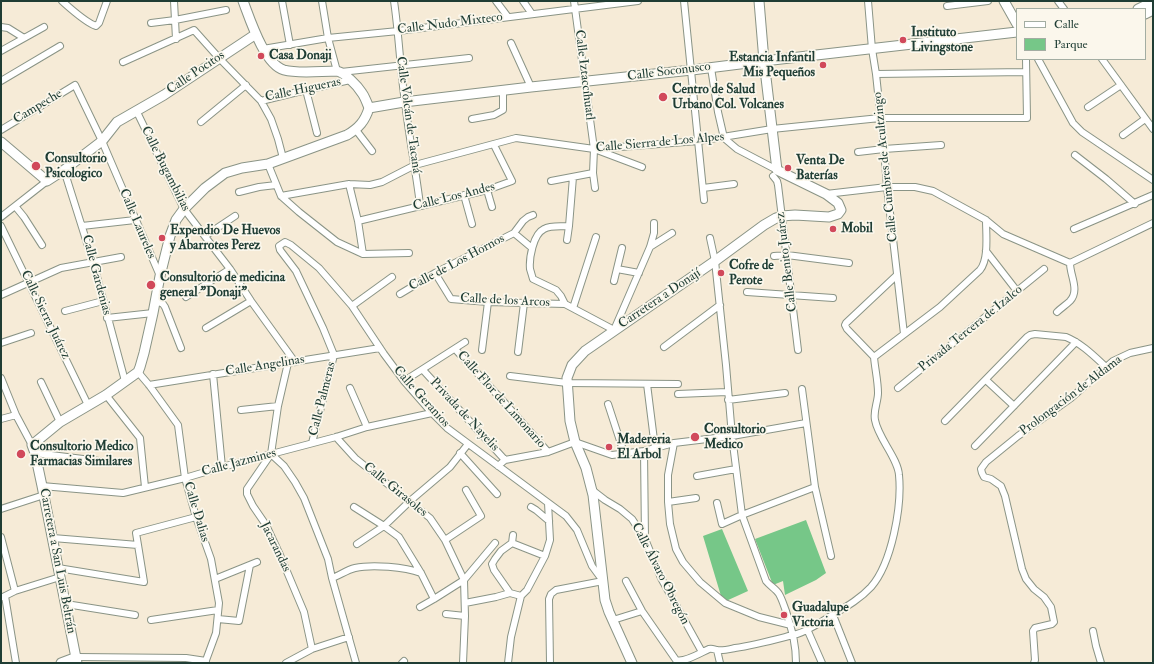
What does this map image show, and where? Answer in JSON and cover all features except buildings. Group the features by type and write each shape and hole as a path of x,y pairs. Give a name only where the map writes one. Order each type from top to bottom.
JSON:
{"main road":[{"path":"33,449 60,422 106,395 138,372 170,236 176,220 184,208 225,173 242,168 268,164 347,135 356,130 366,117 369,108 362,92 339,72 282,70 272,61 263,49 243,1"},
{"path":"759,1 775,173"},
{"path":"1004,1 1016,22"},
{"path":"1140,8 1153,2"},
{"name":"Calle Soconusco","path":"369,108 404,102 503,90 711,68 1016,32"},
{"name":"Calle Pocitos","path":"47,181 102,141 117,122 164,95 256,34"},
{"path":"1,142 47,181"},
{"name":"Carretera a Donají","path":"632,663 605,600 593,495 586,468 575,442 570,421 567,383 568,374 572,365 585,351 715,261 764,225 782,216 795,215 829,217 838,214 841,210 838,203 826,194 775,173"},
{"name":"Carretera a San Luis Beltrán","path":"33,449 53,538 77,660"},
{"path":"61,663 77,660"}],"street":[{"path":"62,1 96,26 107,1"},
{"path":"174,1 176,39"},
{"path":"282,1 290,45"},
{"path":"322,1 328,38 339,72 469,58"},
{"name":"Calle Volcán de Tacaná","path":"394,1 404,102 420,205"},
{"path":"496,1 508,17"},
{"path":"523,1 532,14"},
{"name":"Calle Iztaccíhuatl","path":"574,1 594,149 593,173 595,188"},
{"name":"Calle Nudo Mixteco","path":"263,49 328,38 398,31 638,1"},
{"path":"684,1 704,200"},
{"name":"Calle Cumbres de Acultzingo","path":"868,1 904,334"},
{"path":"947,6 988,1"},
{"path":"151,23 226,10"},
{"path":"1,27 8,28 24,38"},
{"path":"1,51 44,27"},
{"name":"Calle Higueras","path":"123,62 194,30 261,101 350,80"},
{"path":"511,43 531,87"},
{"path":"1,81 60,46"},
{"path":"876,74 1026,72 1026,60"},
{"path":"1039,60 1073,123 1082,132 1153,180"},
{"path":"1103,60 1153,129"},
{"path":"711,68 724,138"},
{"name":"Calle Sierra de Los Alpes","path":"281,196 349,184 370,185 382,182 415,165 516,138 594,149 698,141 724,138 772,129 880,118 1027,118 1026,72"},
{"name":"Campeche","path":"1,130 75,85"},
{"name":"Calle Laureles","path":"75,85 102,141 160,276"},
{"path":"201,122 246,85"},
{"path":"1088,107 1121,85"},
{"path":"306,90 317,133"},
{"path":"472,120 494,115 503,110 503,90"},
{"path":"261,101 278,139 283,158"},
{"name":"Calle Bugambilias","path":"136,110 184,208 230,269 291,363"},
{"path":"1123,135 1145,119"},
{"path":"356,130 372,151"},
{"name":"Carretera a Donají","path":"724,138 737,149 775,173"},
{"name":"Calle Los Andes","path":"358,221 486,190 512,181 494,145"},
{"path":"858,152 941,145"},
{"path":"594,149 642,167"},
{"path":"1076,155 1135,204"},
{"path":"268,164 281,196 337,242 363,254 408,253"},
{"name":"Calle Gardenias","path":"64,170 93,262 125,381"},
{"path":"550,181 593,173"},
{"name":"Calle Benito Juárez","path":"775,173 778,183 798,350"},
{"path":"566,240 569,226 573,177"},
{"path":"1,217 47,181"},
{"path":"349,184 358,221 363,254"},
{"path":"703,188 734,184"},
{"path":"239,192 276,185"},
{"path":"826,194 887,187 915,187 933,191 986,220 1003,234 1070,263 1153,223"},
{"path":"486,190 492,207"},
{"path":"464,195 472,224"},
{"path":"1074,229 1153,196"},
{"path":"15,206 42,245"},
{"path":"532,248 514,233 523,221 533,215"},
{"path":"205,236 235,216"},
{"path":"82,226 135,220"},
{"path":"874,357 940,307 977,273 984,264 986,251 986,220"},
{"path":"614,330 650,247 654,233 654,223"},
{"name":"Calle de los Arcos","path":"565,304 556,290 533,279 530,269 532,248 539,232 544,228 569,226"},
{"name":"Calle Sierra Juárez","path":"2,229 88,405"},
{"name":"Calle de Los Hornos","path":"400,294 436,273 514,233"},
{"path":"650,247 672,233"},
{"path":"573,308 596,237"},
{"path":"710,238 715,261 726,365 728,400 742,515 766,581 780,595 794,634 796,663"},
{"name":"Calle Geranios","path":"334,355 296,271 280,250 279,246 285,242 292,245 319,268 352,306 404,381 447,428 566,516 577,530 592,566 602,581"},
{"path":"614,281 622,248"},
{"path":"986,251 1017,291"},
{"path":"774,256 787,255 849,263"},
{"path":"1,295 61,268 121,257"},
{"path":"1057,312 1071,300 1075,291 1070,263"},
{"path":"186,297 230,269"},
{"path":"617,269 639,273"},
{"name":"Privada Tercera de Izalco","path":"898,388 1044,269"},
{"name":"Calle de los Arcos","path":"436,273 451,299 488,302 565,304 614,330"},
{"path":"626,581 642,612 678,661 712,648 717,650 746,646 794,634 807,629 858,599 875,582 888,554 896,519 899,474 897,466 880,435 874,418 878,393 874,357 847,329 845,325 897,275"},
{"path":"352,306 392,277"},
{"path":"747,292 833,298"},
{"path":"155,300 163,304 165,307 181,348"},
{"path":"65,311 103,301"},
{"path":"206,328 251,301"},
{"path":"482,350 488,302"},
{"path":"518,352 524,303"},
{"path":"664,347 720,305"},
{"path":"107,318 153,313"},
{"path":"1,343 31,333"},
{"path":"945,421 1030,335 1035,334 1066,337 1076,342 1106,367"},
{"path":"404,381 465,342"},
{"path":"976,446 1076,342"},
{"name":"Calle Angelinas","path":"149,385 380,348"},
{"name":"Calle Flor de Limonario","path":"455,348 548,452"},
{"name":"Prolongación de Aldama","path":"1034,663 1033,631 1035,628 1052,624 1054,622 1051,607 1044,597 1034,589 1026,579 1022,569 1006,496 1001,486 991,479 984,477 981,469 989,459 1018,436 1072,398 1106,367 1122,356 1153,348"},
{"name":"Calle Palmeras","path":"312,443 334,355"},
{"path":"291,363 278,406 271,454 284,466 304,498 328,560 356,663"},
{"name":"Privada de Nayelis","path":"423,370 506,460"},
{"name":"Calle Dalias","path":"138,372 178,426 185,478 196,517 211,560 219,604 216,633 206,662"},
{"path":"213,374 222,467"},
{"path":"510,376 567,383 678,384"},
{"path":"1,378 16,415 33,449 99,461"},
{"path":"986,380 1014,406"},
{"path":"41,382 60,422"},
{"path":"647,384 655,448"},
{"path":"350,388 367,427"},
{"path":"802,389 815,487 831,556"},
{"path":"678,394 728,392"},
{"path":"728,400 784,392"},
{"path":"106,395 140,438 145,487"},
{"path":"608,404 624,453"},
{"path":"241,410 278,406"},
{"name":"Calle Jazmines","path":"43,491 123,493 185,478 336,437 367,427 432,413"},
{"path":"1,419 16,415"},
{"path":"498,466 506,460 548,452 575,442 612,455 644,451 674,443 732,436 806,423"},
{"name":"Calle Girasoles","path":"336,437 355,458 430,518 445,540 464,580 465,616 463,663"},
{"path":"674,443 668,475 668,502 670,524 676,549 683,562 700,582 725,603 759,617 790,625"},
{"path":"356,544 384,526 410,501 450,467 468,444"},
{"path":"644,451 645,540"},
{"path":"460,453 497,494"},
{"name":"Jacarandas","path":"271,454 246,489 247,494 266,525 304,612 312,649"},
{"path":"697,476 736,469"},
{"path":"717,503 722,524 815,487"},
{"name":"Calle Álvaro Obregón","path":"592,490 632,518 645,540 661,578 702,652"},
{"path":"1,509 43,491"},
{"path":"445,540 480,516 467,492"},
{"path":"668,502 696,498"},
{"path":"508,663 521,596 527,590 545,556 550,540 548,503"},
{"path":"354,507 384,526 398,537 421,574 434,599"},
{"path":"531,507 549,521"},
{"path":"16,663 3,597 59,573 144,582 136,533 196,517"},
{"path":"510,593 494,570 492,564 494,559 501,551 512,542 513,535"},
{"path":"1,537 15,591"},
{"path":"53,538 138,545"},
{"path":"512,542 545,556"},
{"path":"420,607 464,580 495,543"},
{"path":"215,579 257,562"},
{"path":"218,619 239,621 250,565"},
{"path":"332,578 356,568 370,567 413,570 421,574"},
{"path":"550,663 549,600 551,594 556,590 602,581"},
{"path":"465,603 510,593 521,596"},
{"path":"66,604 135,615"},
{"path":"151,620 218,610"},
{"path":"613,620 642,612"},
{"path":"446,614 465,616"},
{"path":"833,615 852,663"},
{"path":"807,629 822,663"},
{"path":"1093,631 1102,663"},
{"path":"286,663 312,649 349,637"},
{"path":"717,650 720,663"},
{"path":"77,660 206,662"}],"green space":[{"path":"806,520 826,573 816,580 785,595 783,581 773,585 755,539"},
{"path":"722,529 748,591 726,601 721,596 703,536"}],"place":[{"name":"Instituto Livingstone","path":"903,40"},
{"name":"Casa Donaji","path":"261,56"},
{"name":"Estancia Infantil Mis Pequeños","path":"823,65"},
{"name":"Centro de Salud Urbano Col. Volcanes","path":"663,97"},
{"name":"Consultorio Psicologico","path":"36,166"},
{"name":"Venta De Baterías","path":"788,168"},
{"name":"Mobil","path":"833,229"},
{"name":"Expendio De Huevos y Abarrotes Perez","path":"162,238"},
{"name":"Cofre de Perote","path":"721,273"},
{"name":"Consultorio de medicina general \"Donaji\"","path":"151,285"},
{"name":"Consultorio Medico","path":"695,437"},
{"name":"Madereria El Arbol","path":"609,447"},
{"name":"Consultorio Medico Farmacias Similares","path":"21,454"},
{"name":"Guadalupe Victoria","path":"784,615"}]}
